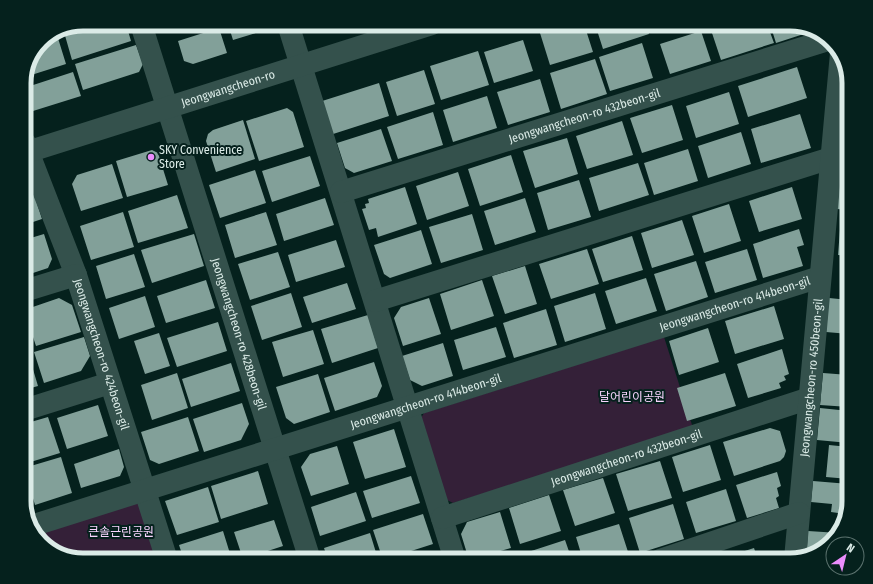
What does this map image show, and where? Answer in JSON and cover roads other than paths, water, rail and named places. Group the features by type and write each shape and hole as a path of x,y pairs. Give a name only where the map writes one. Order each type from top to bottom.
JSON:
{"street":[{"name":"Jeongwangcheon-ro 428beon-gil","path":"143,31 308,553"},
{"path":"290,31 454,553"},
{"name":"Jeongwangcheon-ro","path":"31,147 168,108 410,31"},
{"name":"Jeongwangcheon-ro 432beon-gil","path":"341,192 822,42"},
{"name":"Jeongwangcheon-ro 450beon-gil","path":"796,553 840,68"},
{"path":"375,301 831,158"},
{"name":"Jeongwangcheon-ro 424beon-gil","path":"31,164 76,275 165,553"},
{"path":"31,289 76,275"},
{"name":"Jeongwangcheon-ro 414beon-gil","path":"37,524 820,277"},
{"path":"31,408 110,383"},
{"name":"Jeongwangcheon-ro 432beon-gil","path":"442,518 810,398"},
{"path":"681,553 799,513"}],"place":[{"name":"SKY Convenience Store","path":"151,157"}],"park label":[{"name":"달어린이공원","path":"632,397"},
{"name":"큰솔근린공원","path":"121,532"}]}
